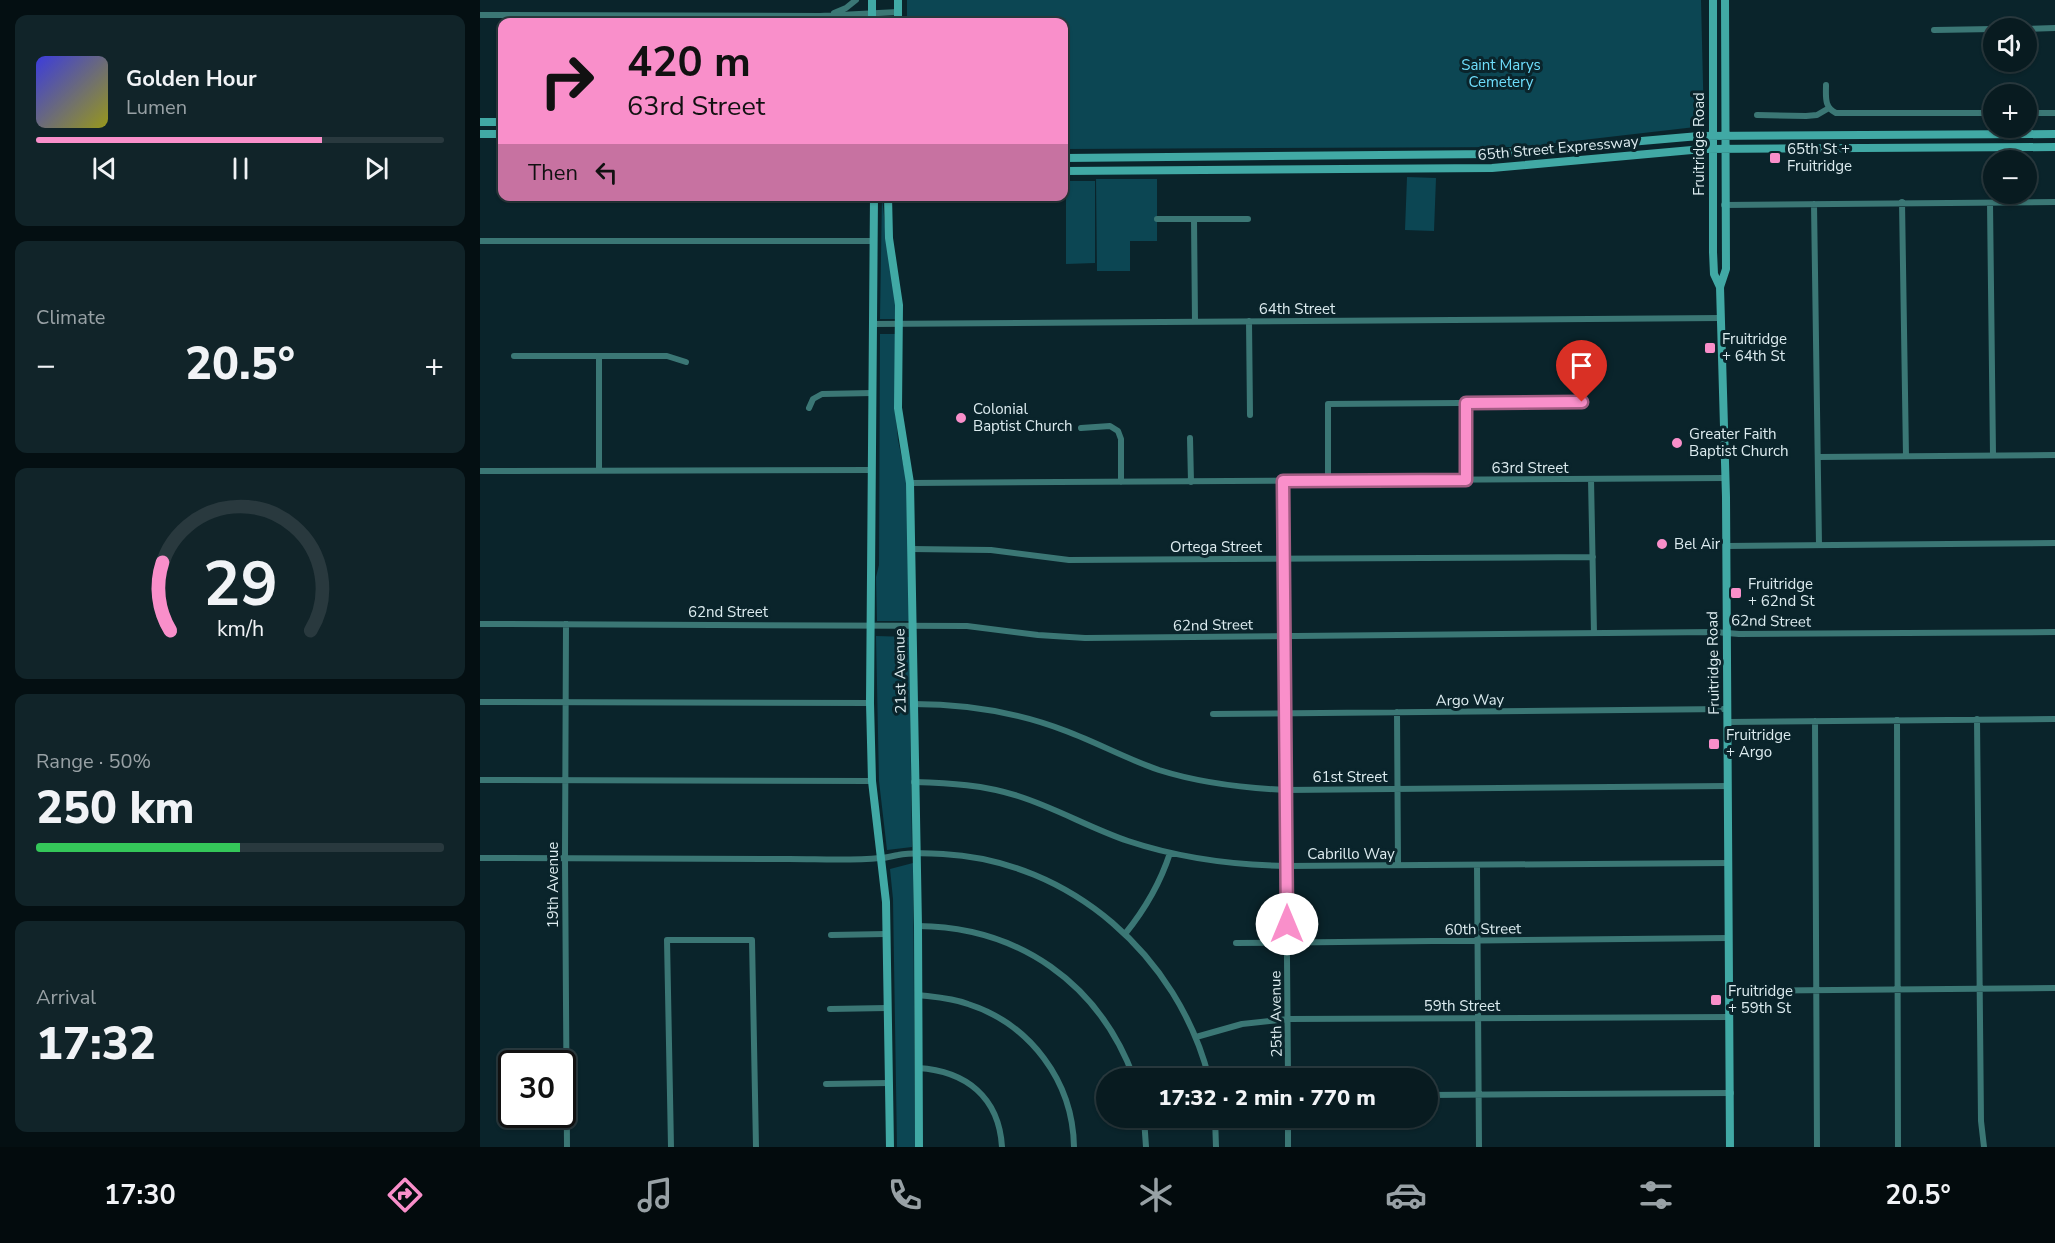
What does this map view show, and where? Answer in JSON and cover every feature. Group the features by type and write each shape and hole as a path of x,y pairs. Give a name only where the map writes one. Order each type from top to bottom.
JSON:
{"main road":[{"path":"872,0 872,18"},
{"path":"898,0 898,18"},
{"name":"Fruitridge Road","path":"1713,0 1714,274 1720,287"},
{"name":"Fruitridge Road","path":"1725,0 1726,269 1720,287 1726,546 1730,1147"},
{"path":"480,122 498,122"},
{"path":"480,134 498,134"},
{"name":"65th Street Expressway","path":"1068,158 1492,154 1712,136 2055,134"},
{"name":"65th Street Expressway","path":"1068,171 1492,168 1712,149 2055,147"},
{"name":"21st Avenue","path":"874,201 870,703 872,781 886,902 890,1147"},
{"name":"21st Avenue","path":"888,201 889,238 897,284 900,323 898,408 910,483 918,926 919,1147"}],"street":[{"path":"820,16 837,12 856,0"},
{"path":"617,18 820,16 872,18 898,12"},
{"path":"480,15 507,18"},
{"path":"820,16 828,18"},
{"path":"2037,29 2055,28"},
{"path":"1934,30 1983,29"},
{"path":"1827,85 1826,102 1829,108 1836,113 1983,113"},
{"path":"1757,115 1817,115 1829,108"},
{"path":"2037,113 2055,113"},
{"path":"1902,202 1906,456"},
{"path":"2037,202 2055,202"},
{"path":"1724,205 1983,203"},
{"path":"1814,204 1819,545"},
{"path":"1990,204 1994,455"},
{"path":"1157,219 1248,219"},
{"path":"1194,219 1195,322"},
{"path":"480,242 873,241"},
{"name":"64th Street","path":"873,324 1721,318"},
{"path":"1249,321 1250,415"},
{"path":"514,356 667,356 686,362"},
{"path":"599,356 599,471"},
{"path":"809,408 813,399 822,394 873,393"},
{"path":"1328,481 1328,404 1582,402"},
{"path":"1466,403 1466,480"},
{"path":"1081,428 1110,426 1119,431 1121,482"},
{"path":"1191,438 1191,482"},
{"path":"1818,457 2055,455"},
{"path":"480,471 872,470"},
{"name":"63rd Street","path":"910,483 1725,478"},
{"path":"1591,479 1594,633"},
{"name":"25th Avenue","path":"1283,481 1288,1068"},
{"path":"1726,546 2055,543"},
{"name":"Ortega Street","path":"911,549 991,550 1069,560 1593,556"},
{"name":"62nd Street","path":"480,624 979,627 1063,638 2055,632"},
{"name":"19th Avenue","path":"566,624 567,1147"},
{"path":"480,702 870,703"},
{"name":"61st Street","path":"913,704 943,704 1004,713 1064,730 1132,760 1187,777 1244,787 1286,790 1728,786"},
{"name":"Argo Way","path":"1213,714 1727,709"},
{"path":"1397,712 1398,865"},
{"path":"1977,719 1981,1121 1984,1147"},
{"path":"1728,722 2055,719"},
{"path":"1897,720 1898,1147"},
{"path":"1815,721 1817,1147"},
{"path":"480,780 872,781"},
{"name":"Cabrillo Way","path":"914,782 958,783 1006,792 1038,803 1105,833 1170,853 1228,863 1286,866 1729,863"},
{"path":"480,858 880,858 916,853 964,856 1010,866 1079,898 1125,934 1167,983 1196,1037 1206,1068"},
{"path":"1125,934 1139,917 1156,889 1170,853"},
{"path":"1477,865 1479,1147"},
{"path":"918,926 943,927 985,935 1022,949 1055,969 1073,984 1100,1013 1121,1046 1130,1068"},
{"path":"831,934 886,934"},
{"name":"60th Street","path":"1236,943 1729,938"},
{"path":"670,1147 667,940 752,940 756,1147"},
{"path":"1730,992 2055,988"},
{"path":"918,995 954,1000 984,1010 1000,1018 1026,1038 1046,1060 1062,1089 1070,1111 1074,1147"},
{"path":"830,1009 887,1008"},
{"name":"59th Street","path":"1196,1037 1242,1024 1288,1019 1730,1017"},
{"path":"918,1068 947,1072 975,1088 994,1112 1001,1134 1002,1147"},
{"path":"826,1084 889,1083"},
{"path":"1438,1095 1731,1093"},
{"path":"1145,1128 1146,1147"},
{"path":"1215,1128 1216,1147"},
{"path":"1288,1128 1288,1147"}],"green space":[{"name":"Saint Marys Cemetery","path":"907,0 1701,0 1704,126 1521,147 1068,149 1068,18 907,18"},
{"path":"1407,177 1436,178 1434,231 1405,230"},
{"path":"1096,179 1157,179 1157,241 1130,241 1130,271 1097,271"},
{"path":"1068,181 1095,181 1095,263 1066,264"},
{"path":"882,201 882,201 896,319 880,319"},
{"path":"880,334 895,334 895,407 898,440 907,483 910,621 877,621"},
{"path":"876,636 909,637 912,847 887,850 879,781"},
{"path":"913,863 915,1147 897,1147 893,899 890,869"}],"place":[{"name":"65th St + Fruitridge","path":"1775,158"},
{"name":"Fruitridge + 64th St","path":"1710,348"},
{"name":"Colonial Baptist Church","path":"961,418"},
{"name":"Greater Faith Baptist Church","path":"1677,443"},
{"name":"Bel Air","path":"1662,544"},
{"name":"Fruitridge + 62nd St","path":"1736,593"},
{"name":"Fruitridge + Argo","path":"1714,744"},
{"name":"Fruitridge + 59th St","path":"1716,1000"}],"route":[{"path":"1287,924 1283,481 1466,480 1466,403 1582,402"}]}
